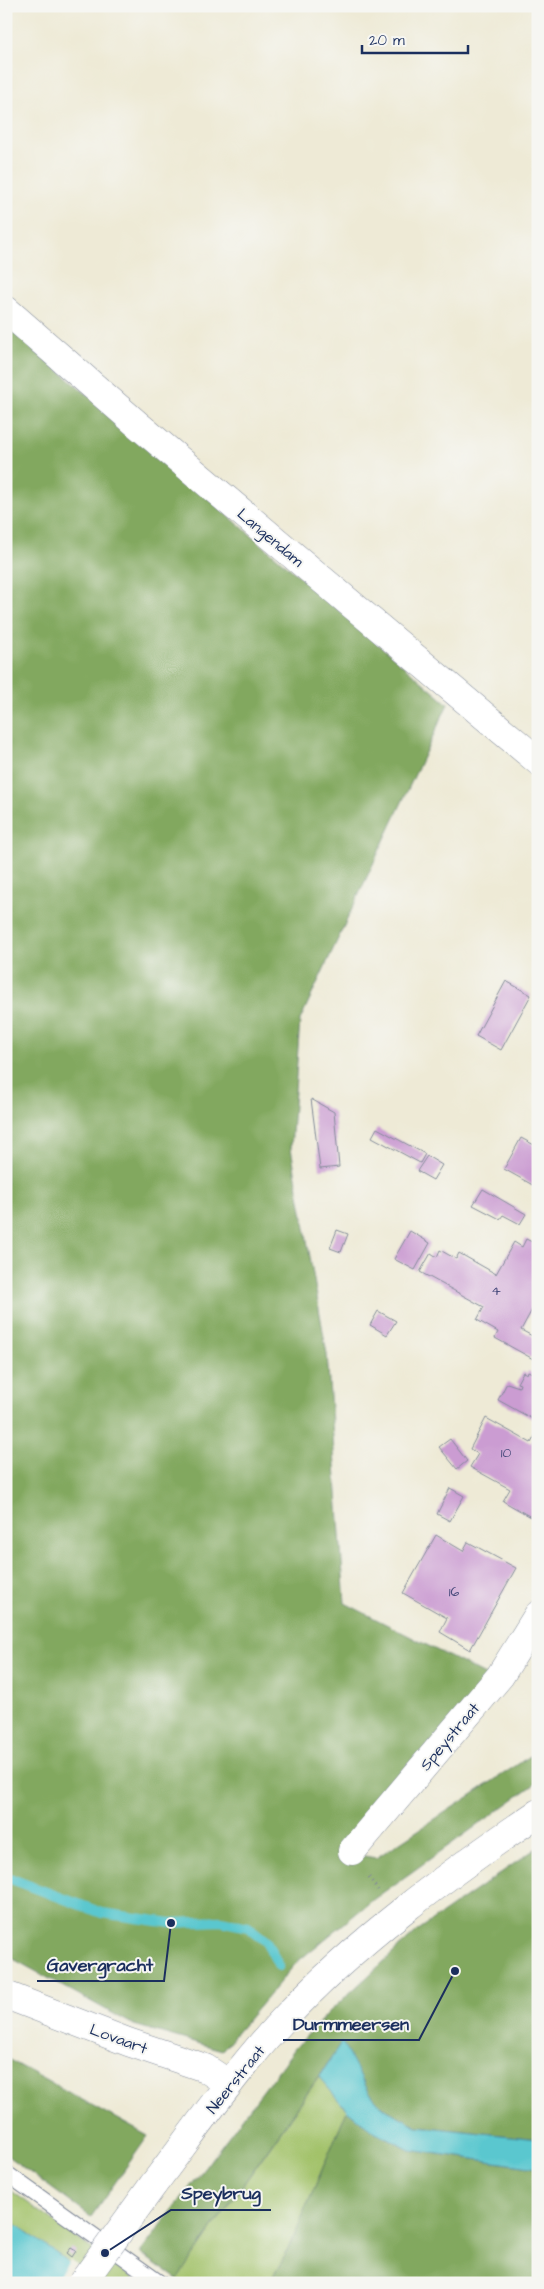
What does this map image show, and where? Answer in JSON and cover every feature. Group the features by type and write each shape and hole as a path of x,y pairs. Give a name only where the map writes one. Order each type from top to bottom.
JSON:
{"street":[{"name":"Langendam","path":"6,310 138,425 538,761"},
{"name":"Speystraat","path":"352,1851 500,1676 538,1614"},
{"name":"Neerstraat","path":"82,2283 229,2084 282,2021 323,1980 397,1914 476,1855 538,1813"},
{"name":"Lovaart","path":"6,1996 205,2068 229,2084"}],"lane":[{"path":"6,2173 160,2283"}],"green space":[{"path":"6,325 448,704 300,1020 291,1148 327,1354 345,1603 489,1677 341,1852 376,1858 538,1751 538,1782 374,1899 297,1962 222,2050 134,2025 6,1955"},
{"path":"538,1847 538,2139 417,2126 383,2108 369,2092 342,2043 177,2279 140,2253 296,2047 329,2012 417,1931"},
{"path":"6,2058 148,2136 91,2217 6,2155"},
{"path":"319,2077 347,2110 288,2251 269,2283 182,2283 177,2279"},
{"path":"347,2110 372,2130 410,2150 538,2168 538,2283 269,2283 288,2251"},
{"path":"6,2187 139,2283 97,2283 6,2217"}],"water":[{"path":"342,2042 369,2092 383,2108 417,2126 538,2139 538,2168 410,2150 372,2130 347,2110 319,2077"},
{"path":"6,2217 97,2283 6,2283"}],"pier":[{"path":"70,2260 99,2281 100,2283 54,2283"}],"building":[{"path":"506,981 531,995 501,1050 476,1036"},
{"path":"311,1099 334,1112 339,1167 320,1169"},
{"path":"377,1128 425,1154 420,1163 372,1137"},
{"path":"521,1138 538,1147 538,1188 504,1169"},
{"path":"427,1156 442,1165 433,1180 417,1171"},
{"path":"483,1189 526,1214 520,1224 503,1215 500,1219 473,1205"},
{"path":"337,1230 348,1234 341,1252 330,1248"},
{"path":"410,1231 430,1243 415,1270 394,1259"},
{"path":"526,1239 538,1245 538,1308 534,1306 521,1330 538,1339 538,1354 535,1360 495,1338 498,1332 477,1320 484,1307 420,1272 431,1253 437,1257 440,1250 456,1259 459,1253 496,1274 514,1242 522,1247"},
{"path":"378,1311 396,1321 387,1335 370,1325"},
{"path":"528,1371 538,1376 538,1422 498,1400 507,1383 519,1387 520,1384 517,1383 523,1372 527,1374"},
{"path":"486,1418 531,1443 538,1431 538,1521 503,1501 510,1489 470,1467 478,1454 470,1449"},
{"path":"450,1439 467,1461 457,1469 439,1447"},
{"path":"450,1488 464,1496 450,1521 437,1514"},
{"path":"436,1535 463,1551 468,1542 516,1568 470,1650 440,1632 447,1618 403,1593"},
{"path":"71,2248 76,2251 72,2257 67,2253"}],"waterway":[{"path":"6,1877 102,1913 171,1923 221,1921 248,1927 266,1941 279,1966"}],"place":[{"name":"Gavergracht","path":"171,1923"},
{"name":"Durmmeersen","path":"455,1971"},
{"name":"Speybrug","path":"105,2253"}]}
